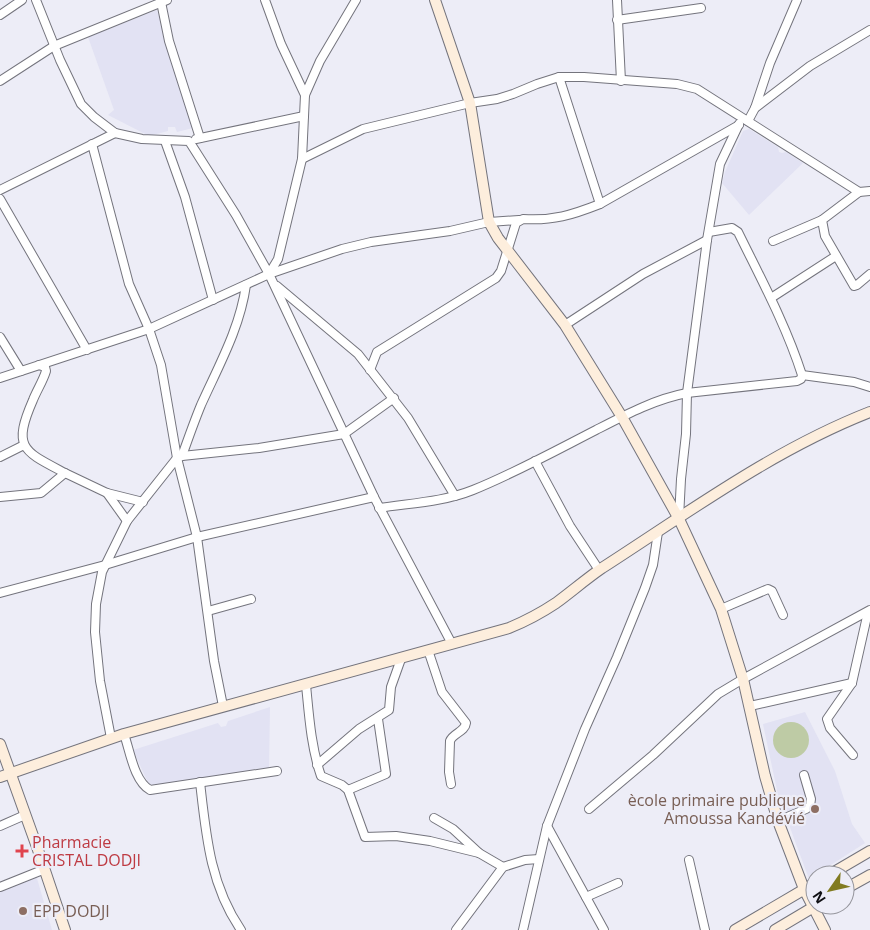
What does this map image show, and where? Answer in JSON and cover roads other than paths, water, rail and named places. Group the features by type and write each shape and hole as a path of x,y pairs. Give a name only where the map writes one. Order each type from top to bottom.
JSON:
{"street":[{"path":"0,15 22,0"},
{"path":"36,0 54,46 81,104 115,133 142,139 189,141 304,116"},
{"path":"265,0 281,44 305,95"},
{"path":"269,274 278,259 302,159 305,95 320,61 356,0"},
{"path":"435,0 470,103 489,222 507,249 565,325 622,417 679,519 721,609 743,679 765,776 778,821 804,889 735,930"},
{"path":"617,0 621,81"},
{"path":"755,108 770,64 796,0"},
{"path":"0,81 54,46 164,1 169,41 200,138"},
{"path":"618,20 701,8"},
{"path":"679,519 686,434 687,393 708,236 720,164 743,121 755,108 810,66 870,30"},
{"path":"559,77 600,204"},
{"path":"302,159 363,129 470,103 497,99 559,77 584,77 690,86 698,89 743,121 860,192"},
{"path":"0,378 150,330 269,274 358,245 468,228 489,222 523,219 548,220 576,213 600,204 743,121"},
{"path":"0,190 115,133"},
{"path":"165,140 185,197 213,300"},
{"path":"189,141 236,214 275,285 379,508 452,644"},
{"path":"92,144 130,284 150,330 161,365 197,537 214,661 223,706"},
{"path":"773,241 822,220 860,192 870,191"},
{"path":"0,200 87,350"},
{"path":"358,354 376,352 496,278 501,271 516,223 520,220"},
{"path":"822,220 826,236 854,286 870,274"},
{"path":"379,508 436,501 472,490 622,417 673,396 798,381 802,375 794,349 771,298 735,228 708,236 643,274 565,325"},
{"path":"771,298 836,256"},
{"path":"111,738 100,681 95,632 96,604 102,572 127,521 180,457 226,352 244,302 246,285"},
{"path":"275,285 358,354 408,418 454,496"},
{"path":"0,337 21,371"},
{"path":"370,370 376,352"},
{"path":"39,364 45,367 46,371 26,419 22,436 24,445 42,461 107,493 143,502"},
{"path":"802,375 854,382 870,387"},
{"path":"180,457 259,448 344,434 394,398"},
{"path":"0,777 124,734 428,650 494,634 525,621 556,603 599,570 679,519 726,486 788,450 870,412"},
{"path":"0,457 24,445"},
{"path":"535,461 570,526 599,570"},
{"path":"0,497 41,493 66,473"},
{"path":"107,493 127,521"},
{"path":"0,593 105,565 197,537 374,497"},
{"path":"523,930 547,826 581,738 645,588 653,565 658,532"},
{"path":"721,609 768,589 772,591 784,615"},
{"path":"208,611 251,599"},
{"path":"589,809 653,755 718,694 869,611"},
{"path":"853,756 830,728 827,718 852,683 869,611"},
{"path":"428,650 442,692 466,723 464,729 451,737 450,741 449,772 451,784"},
{"path":"317,765 359,729 378,719 391,707 391,687 401,659"},
{"path":"750,706 852,683"},
{"path":"306,685 311,733 321,776 342,785 348,790 365,837 409,837 479,853"},
{"path":"348,790 386,774 378,719"},
{"path":"124,734 139,779 143,786 150,790 277,771"},
{"path":"0,744 65,930"},
{"path":"778,821 806,810 810,806 811,799 804,775"},
{"path":"200,782 208,850 223,899 241,930"},
{"path":"0,826 25,815"},
{"path":"434,818 453,829 479,853 503,867"},
{"path":"547,826 604,930"},
{"path":"846,865 870,851"},
{"path":"456,930 503,867 525,860 539,859"},
{"path":"689,860 705,930"},
{"path":"0,887 45,869"},
{"path":"855,883 870,875"},
{"path":"586,898 618,883"},
{"path":"775,930 805,912"},
{"path":"819,915 825,930"}],"place":[{"name":"ècole primaire publique Amoussa Kandévié","path":"815,809"},
{"name":"Pharmacie CRISTAL DODJI","path":"22,851"},
{"name":"EPP DODJI","path":"23,911"}]}
